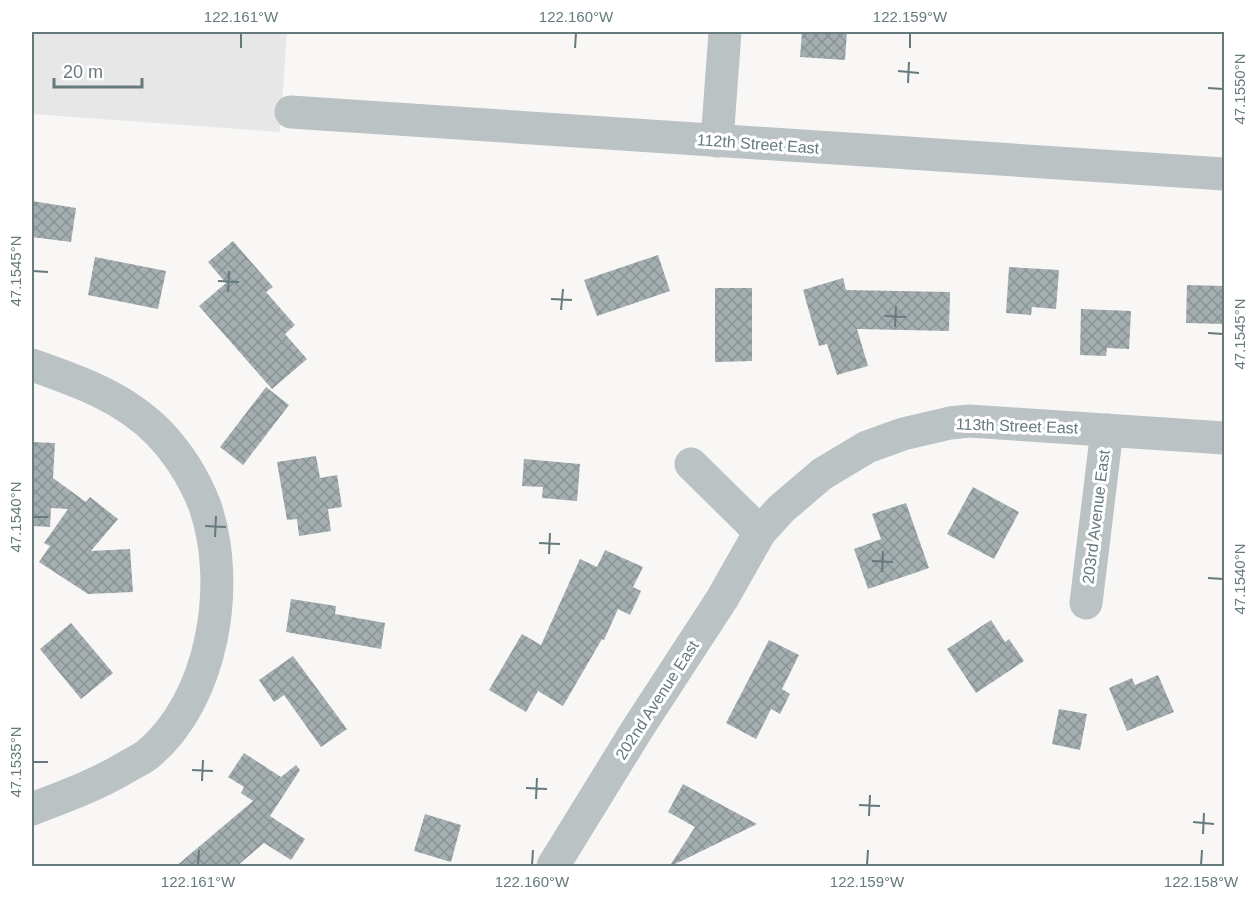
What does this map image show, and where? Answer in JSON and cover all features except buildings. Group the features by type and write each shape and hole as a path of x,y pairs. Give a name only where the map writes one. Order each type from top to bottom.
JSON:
{"street":[{"path":"717,141 725,32"},
{"name":"112th Street East","path":"291,112 1224,174"},
{"path":"32,365 105,392 158,432 191,477 204,505 216,560 214,622 206,661 200,681 181,717 145,756 97,784 32,809"},
{"name":"113th Street East","path":"760,532 795,496 822,474 867,447 903,434 950,423 969,421 1224,438"},
{"name":"203rd Avenue East","path":"1086,603 1107,430"},
{"path":"692,464 760,532"},
{"name":"202nd Avenue East","path":"553,867 638,728 722,599 760,532"}],"shaded area":[{"path":"32,32 287,32 280,132 32,114"}]}
